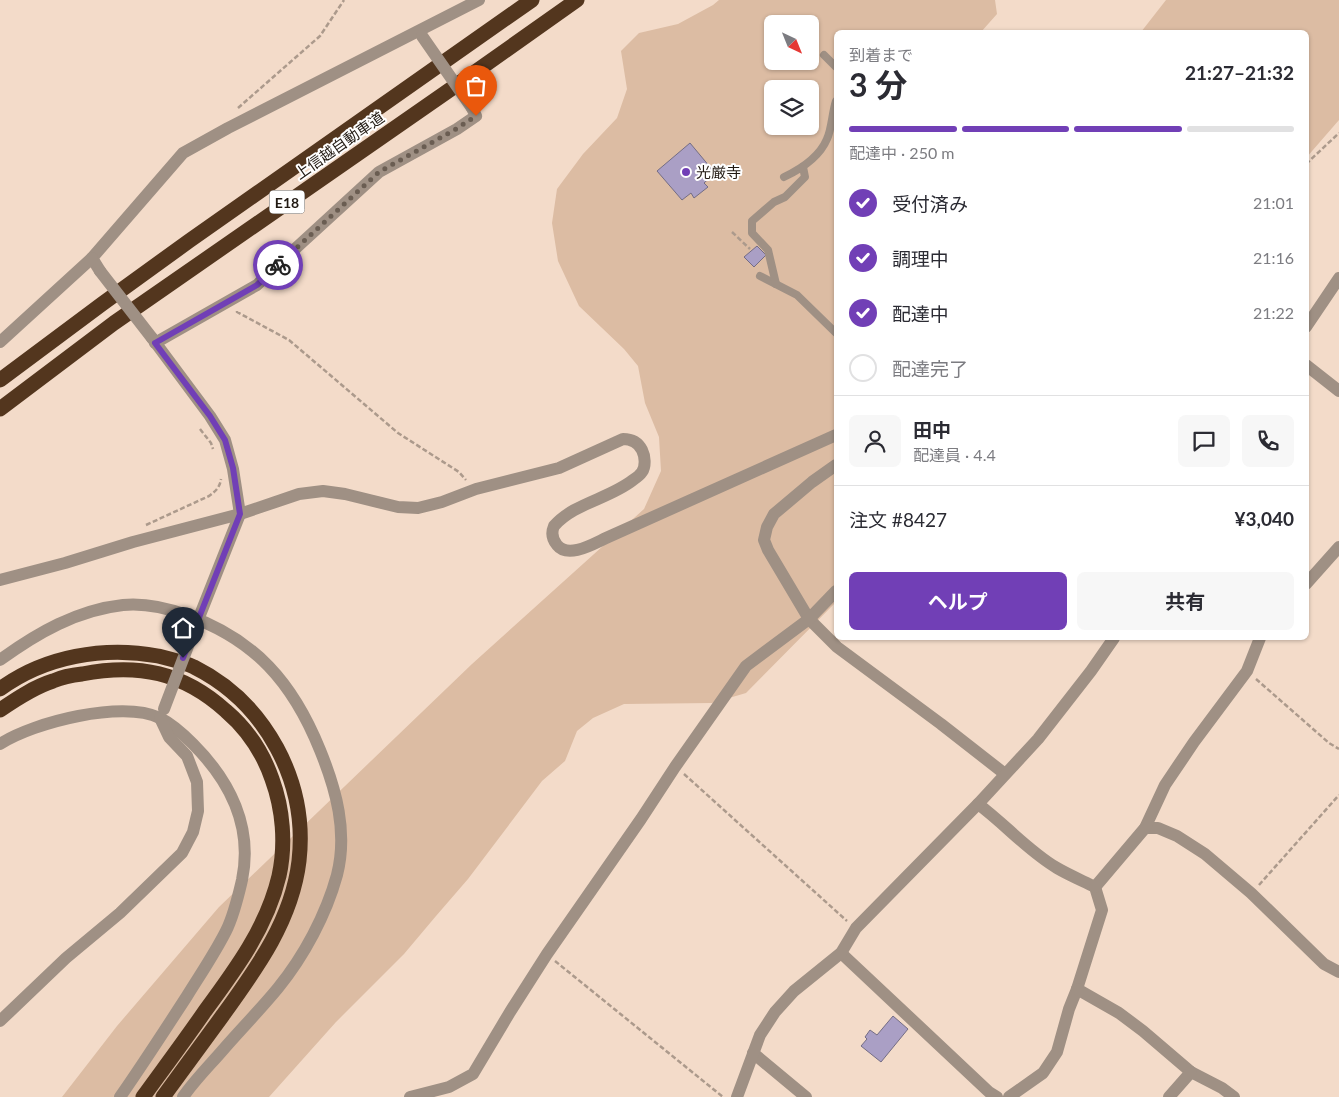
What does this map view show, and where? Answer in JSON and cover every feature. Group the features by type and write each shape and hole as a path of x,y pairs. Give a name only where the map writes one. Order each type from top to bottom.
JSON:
{"highway":[{"name":"上信越自動車道","path":"0,380 188,241 532,0"},
{"name":"上信越自動車道","path":"0,409 114,323 577,0"},
{"path":"0,689 24,674 47,664 72,657 123,652 171,659 193,666 229,689 261,722 276,743 286,765 294,788 299,812 300,837 299,861 286,910 273,940 250,977 163,1097"},
{"path":"0,710 32,690 53,680 73,675 119,669 162,674 182,680 222,707 246,732 259,750 276,789 282,830 282,852 273,897 260,929 236,968 143,1097"}],"street":[{"path":"0,342 92,258 183,153 228,128 420,33 479,0"},
{"path":"153,340 257,285 379,172 476,116 420,33"},
{"path":"0,1021 66,958 120,913 182,853 193,832 198,811 197,782 187,756 169,737 162,714 240,514 233,468 225,440 210,416 92,258"},
{"path":"1309,323 1339,278"},
{"path":"1309,366 1339,391"},
{"path":"0,580 240,514 299,494 323,491 345,494 398,507 418,508 442,502 476,489 559,468 623,439 633,441 642,449 644,454 643,472 626,485 572,511 554,526 552,536 560,549 567,551 576,550 834,436"},
{"path":"834,466 774,514 767,527 764,540 768,550 809,619 837,647 1005,774"},
{"path":"1309,581 1339,547"},
{"path":"410,1097 449,1086 473,1074 548,954 746,666 809,619 834,593"},
{"path":"0,660 49,628 75,617 99,610 125,605 172,610 228,634 251,650 286,686 301,708 313,733 323,757 341,819 342,847 337,874 326,904 300,958 278,987 183,1097"},
{"path":"737,1097 760,1035 775,1012 794,991 841,953 856,928 978,804 1038,739 1113,640"},
{"path":"1095,887 1144,828 1165,785 1194,742 1248,671 1259,640"},
{"path":"0,744 36,727 80,716 124,712 162,714 173,727 202,753 218,772 238,810 243,834 243,872 236,906 226,931 158,1041 120,1097"},
{"path":"978,804 1029,848 1056,868 1095,887 1102,910 1069,1009 1058,1052 1043,1073 1009,1097"},
{"path":"1144,828 1158,828 1206,854 1251,893 1324,964 1339,972"},
{"path":"841,953 989,1092 997,1097"},
{"path":"1077,989 1131,1022 1191,1072 1222,1088 1234,1097"},
{"path":"753,1053 806,1097"},
{"path":"1169,1097 1191,1072"}],"lane":[{"path":"824,55 834,65"},
{"path":"784,177 803,167 818,152 827,139 834,109"},
{"path":"776,284 768,250 752,233 752,221 774,202 785,197 805,177 803,167"},
{"path":"760,276 797,295 834,331"}],"path":[{"path":"236,109 320,36 344,0"},
{"path":"1309,161 1339,133"},
{"path":"732,232 750,249"},
{"path":"243,306 236,312 289,340 398,434 459,472 476,489"},
{"path":"200,429 211,443 214,451"},
{"path":"133,542 134,532 150,522 209,496 216,491 220,485 221,476"},
{"path":"1248,671 1329,743 1339,749"},
{"path":"675,767 856,928"},
{"path":"1251,893 1339,795"},
{"path":"548,954 723,1097"}],"shaded area":[{"path":"719,0 995,0 997,14 983,30 834,30 834,604 746,693 712,703 624,704 593,718 577,731 565,761 542,781 468,879 404,954 336,1022 269,1097 62,1097 117,1026 219,907 472,664 644,509 661,471 659,437 645,403 638,366 624,349 579,306 558,261 552,223 557,189 583,154 617,118 627,89 621,51 639,33 678,24"},
{"path":"1166,0 1339,0 1339,120 1309,155 1309,30 1143,30"}],"building":[{"name":"光厳寺","path":"690,143 715,173 704,183 708,187 694,198 691,193 682,200 657,171"},
{"path":"757,246 766,255 754,267 744,257"},
{"path":"893,1016 908,1029 881,1062 861,1046 867,1039 865,1037 870,1030 877,1035"}],"way so far":[{"path":"278,265 379,172 476,116"}],"place":[{"name":"光厳寺","path":"686,172"}],"route":[{"path":"183,658 240,514 233,468 225,440 210,416 155,343 257,285 278,265"}]}
